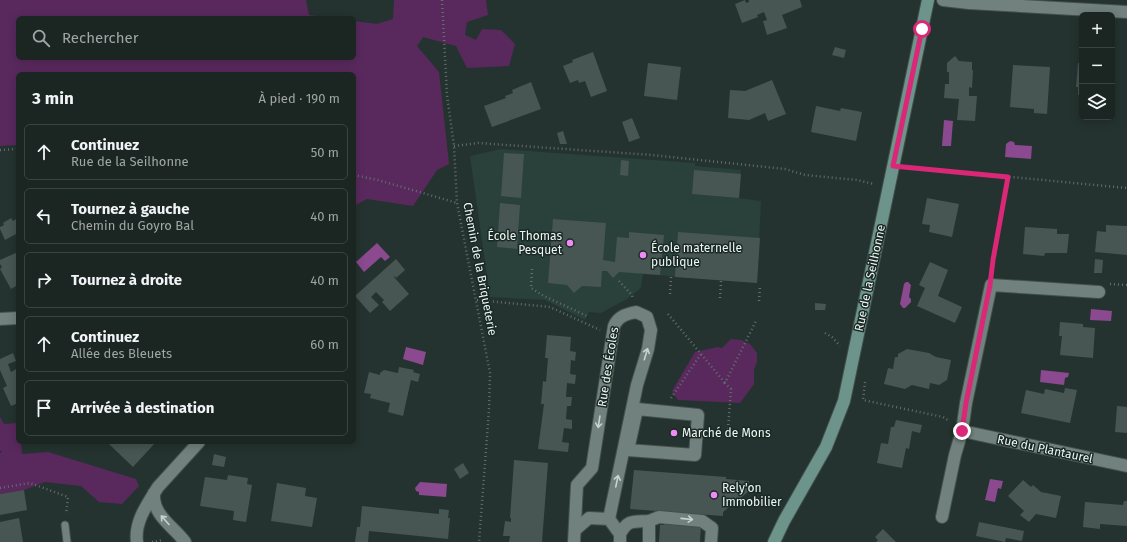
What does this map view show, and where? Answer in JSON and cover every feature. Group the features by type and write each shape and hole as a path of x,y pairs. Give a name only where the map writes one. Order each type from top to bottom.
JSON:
{"street":[{"name":"Rue de la Seilhonne","path":"774,542 784,521 826,447 844,401 928,0"},
{"path":"943,0 969,3 1127,12"},
{"path":"942,517 962,431 966,403 990,285 1099,292"},
{"path":"620,538 609,519 637,385 652,330 647,317 636,312"},
{"name":"Rue des Écoles","path":"574,542 577,485 592,468 616,321 628,314 636,312"},
{"path":"0,319 16,318"},
{"path":"637,409 670,412 698,415 695,455 628,450 637,409"},
{"name":"Rue du Plantaurel","path":"962,431 1127,466"},
{"path":"137,542 138,527 141,515 154,493 198,444"},
{"path":"154,493 154,500 159,513 185,542"},
{"path":"620,538 625,525 632,522 649,521 659,517 702,521 712,528 711,542"},
{"path":"575,530 589,518 609,519"},
{"path":"649,521 649,542"}],"lane":[{"path":"65,525 67,542"}],"path":[{"name":"Chemin de la Briqueterie","path":"442,0 447,96 454,146 457,203 490,373 489,410 479,542"},
{"path":"454,146 478,143 652,155 785,169 805,176 857,180 888,186"},
{"path":"0,150 16,149"},
{"path":"893,166 1127,188"},
{"path":"356,175 378,180 457,203"},
{"path":"990,285 1008,177"},
{"path":"532,269 531,288 544,296 587,316"},
{"path":"670,294 671,277"},
{"path":"619,281 632,295 636,312"},
{"path":"720,298 721,281"},
{"path":"759,301 760,286"},
{"path":"477,300 550,307 613,336"},
{"path":"668,314 731,389 728,429"},
{"path":"725,383 756,321"},
{"path":"825,333 832,337 841,348"},
{"path":"670,412 672,397 701,354"},
{"path":"865,378 863,400 943,417 962,431"},
{"path":"0,488 30,483 68,497 65,525"}],"shaded area":[{"path":"0,0 306,0 309,15 316,16 16,16 16,60 356,60 356,21 377,24 393,19 394,0 486,0 488,15 467,22 465,35 476,40 482,29 501,30 515,44 509,66 467,68 456,46 423,37 417,46 439,72 449,164 437,170 413,206 367,199 356,205 356,72 16,72 16,145 0,146"},
{"path":"944,120 953,121 951,146 942,146"},
{"path":"1010,141 1014,142 1015,145 1032,146 1031,159 1005,157 1006,144"},
{"path":"501,149 695,163 695,166 741,170 739,198 761,201 757,283 643,274 641,288 627,299 601,313 589,312 585,320 545,300 490,297 470,156"},
{"path":"377,243 390,257 385,261 381,257 364,272 356,262"},
{"path":"906,282 911,285 909,297 911,302 903,308 900,304 904,284"},
{"path":"1091,309 1112,311 1111,321 1090,320"},
{"path":"731,339 741,340 750,344 757,353 757,362 754,370 754,384 740,403 678,400 672,391 695,352 718,347 722,348"},
{"path":"406,347 426,352 423,365 403,359"},
{"path":"1041,370 1069,373 1068,377 1065,378 1064,385 1040,382"},
{"path":"0,417 4,424 16,423 16,444 21,444 22,454 48,452 136,479 139,486 122,504 99,502 81,486 45,482 24,490 0,494 0,453 2,452 0,450"},
{"path":"990,479 1003,481 1001,489 998,488 995,502 985,500"},
{"path":"420,482 447,484 446,497 419,495 419,492 416,491 415,488"}],"building":[{"path":"745,0 746,3 749,2 749,0 800,0 802,7 782,15 787,28 767,35 763,21 767,20 764,12 757,15 758,17 742,23 735,4"},
{"path":"835,47 846,50 844,58 832,55"},
{"path":"593,52 607,91 591,97 585,81 579,83 578,80 570,83 563,66 573,62 572,60"},
{"path":"955,56 959,61 972,62 972,88 969,87 969,96 977,96 975,121 957,120 959,99 944,98 945,84 949,84 947,63"},
{"path":"648,63 681,67 677,100 644,96"},
{"path":"1079,63 1079,95 1078,87 1076,87"},
{"path":"1013,65 1050,67 1047,114 1034,113 1034,109 1010,107"},
{"path":"772,80 786,114 768,121 765,113 749,120 728,118 730,90 745,91"},
{"path":"531,82 541,109 492,127 484,106 506,98 505,96 513,93 512,90"},
{"path":"816,106 840,111 841,108 862,112 856,141 811,132"},
{"path":"632,118 640,138 629,142 622,122"},
{"path":"563,131 567,144 560,144 557,133"},
{"path":"504,153 524,154 521,198 501,196"},
{"path":"621,160 629,161 628,176 620,175"},
{"path":"694,170 741,174 739,198 692,194"},
{"path":"927,198 959,204 952,237 929,232 930,225 922,224"},
{"path":"500,203 520,205 517,249 497,247"},
{"path":"11,218 13,221 16,219 16,234 5,240 0,229 0,227 4,225 3,223"},
{"path":"553,219 606,223 603,260 615,262 617,237 629,238 629,232 664,235 660,275 619,272 613,278 607,271 602,271 601,287 582,286 574,293 567,285 548,283"},
{"path":"1106,225 1127,226 1127,255 1095,252 1097,231 1106,232"},
{"path":"1025,227 1057,229 1057,234 1069,234 1067,253 1045,253 1044,256 1023,254"},
{"path":"678,232 760,238 757,283 675,277"},
{"path":"16,253 16,286 11,289 0,269 2,267 0,260"},
{"path":"396,259 405,270 396,278 395,276 394,277 409,294 390,311 382,302 384,300 376,292 371,297 379,305 370,313 356,297 356,295"},
{"path":"1095,259 1103,260 1102,273 1094,273"},
{"path":"930,262 948,270 938,296 962,307 955,323 917,306 925,288 919,285"},
{"path":"815,303 826,304 825,310 815,310"},
{"path":"1060,322 1083,324 1083,327 1095,328 1093,358 1060,355 1062,336 1059,336"},
{"path":"547,335 571,337 570,351 576,352 575,361 571,360 570,374 576,375 575,384 567,383 566,397 572,397 571,406 567,406 566,419 572,420 572,429 564,428 562,442 569,443 568,452 538,449 544,404 541,404 543,381 546,382 548,358 545,358"},
{"path":"907,349 929,353 936,357 951,360 947,380 939,385 930,383 929,389 912,385 905,389 884,384 888,368 893,369 895,357 898,357 898,354"},
{"path":"13,353 16,361 8,364 11,372 16,369 16,404 11,406 3,388 7,386 0,370 0,359"},
{"path":"399,367 414,370 413,372 420,374 418,382 411,380 403,416 388,412 390,403 370,398 371,394 364,393 369,372 380,375 380,373 384,370 398,373"},
{"path":"1065,388 1077,390 1070,423 1021,413 1026,390 1044,394 1045,389 1064,393"},
{"path":"1117,406 1127,407 1127,433 1115,432"},
{"path":"896,420 922,425 920,433 912,431 909,449 906,448 902,468 877,463 881,443 888,444 891,427 894,427"},
{"path":"109,444 154,444 133,467"},
{"path":"214,454 226,457 224,467 212,465"},
{"path":"514,460 548,463 542,542 509,542 510,536 503,536 505,521 511,522"},
{"path":"463,463 469,473 460,479 454,469"},
{"path":"634,470 726,477 726,479 749,481 748,492 723,512 723,516 630,509"},
{"path":"228,475 248,478 247,484 252,485 246,522 233,520 234,511 200,506 205,477 227,480"},
{"path":"1023,480 1031,487 1033,485 1041,492 1061,496 1056,518 1036,514 1029,522 1020,515 1024,511 1008,496"},
{"path":"277,483 306,488 305,496 317,498 312,527 271,521"},
{"path":"24,490 27,510 0,515 0,494"},
{"path":"1124,501 1127,501 1127,526 1100,524 1100,529 1083,527 1085,502 1123,505"},
{"path":"362,506 439,514 439,509 449,510 448,518 450,518 448,539 369,531 368,542 355,542 357,527 360,527"},
{"path":"19,518 23,542 0,542 0,522"},
{"path":"664,522 701,525 700,542 659,542 660,525 664,525"},
{"path":"979,522 1024,531 1022,541 1006,538 1005,542 976,536"},
{"path":"883,529 896,542 876,542 878,540 875,537"}],"place":[{"name":"École Thomas Pesquet","path":"570,243"},
{"name":"École maternelle publique","path":"643,255"},
{"name":"Marché de Mons","path":"674,433"},
{"name":"Rely'on Immobilier","path":"714,495"}],"route":[{"path":"922,29 893,166 1008,177 990,285 966,403 962,431"}]}
